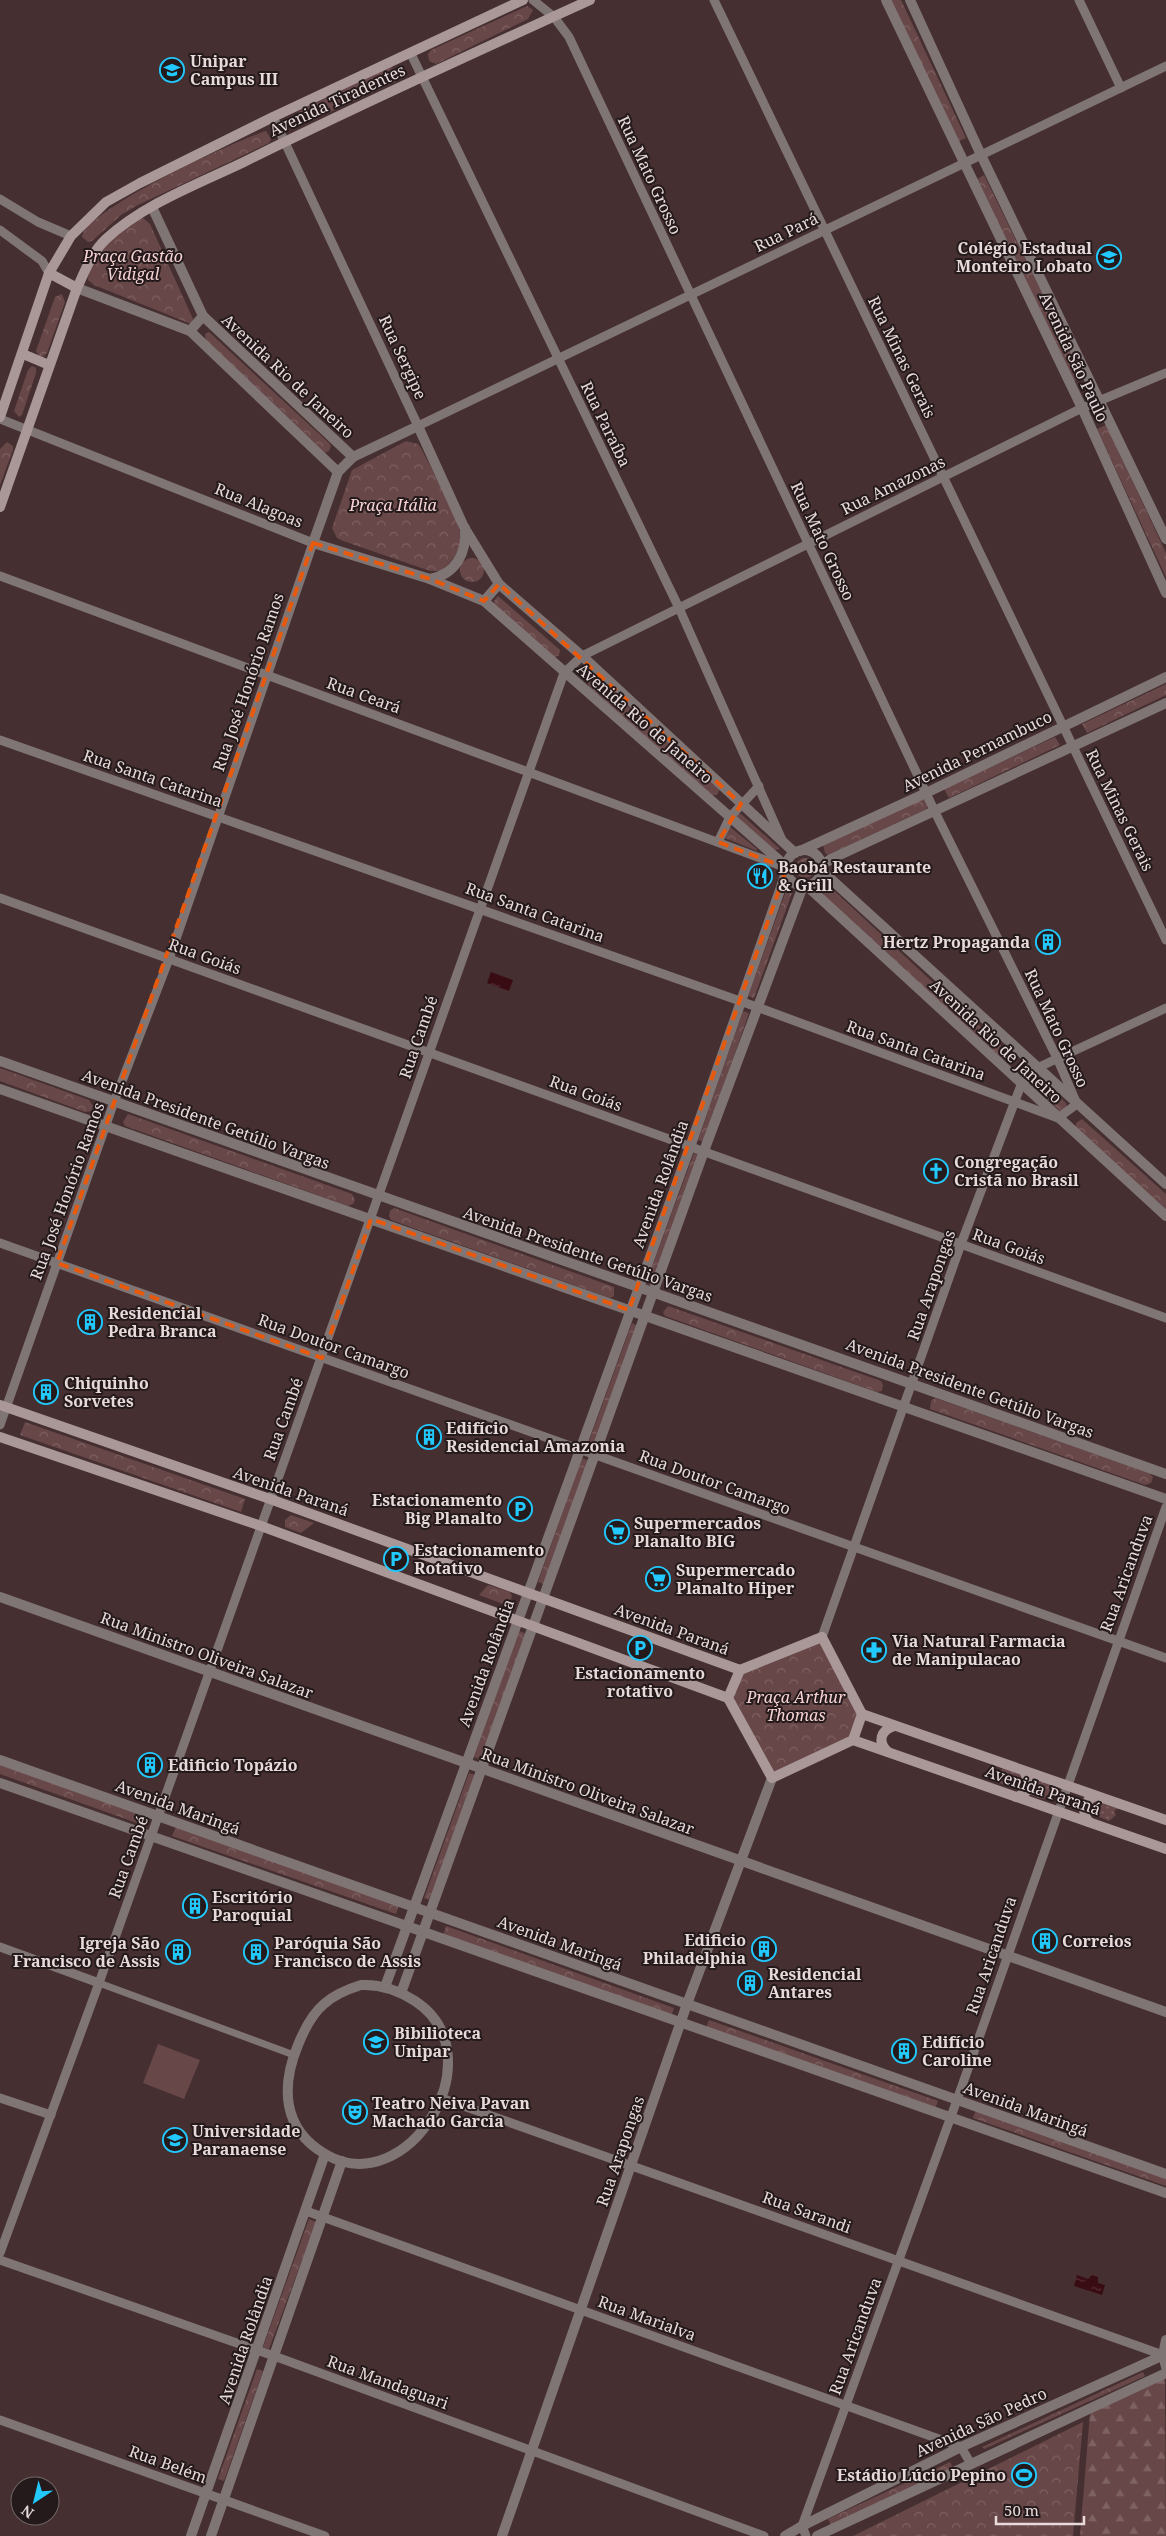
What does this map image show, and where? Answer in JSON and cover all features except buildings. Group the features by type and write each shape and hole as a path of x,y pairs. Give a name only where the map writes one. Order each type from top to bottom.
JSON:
{"main road":[{"name":"Avenida Tiradentes","path":"0,418 49,273 72,236 106,202 273,117 523,0"},
{"name":"Avenida Tiradentes","path":"0,507 78,288 92,256 104,240 124,224 152,207 286,141 590,0"},
{"path":"49,273 78,288"},
{"path":"23,354 49,366"},
{"name":"Avenida Paraná","path":"3,1406 270,1498 545,1597 740,1670"},
{"path":"0,1437 261,1526 728,1698 772,1778 853,1740 862,1714 822,1637 740,1670 728,1698"},
{"name":"Avenida Paraná","path":"862,1714 1166,1820"},
{"path":"888,1752 883,1747 882,1733 894,1726"},
{"name":"Avenida Paraná","path":"853,1740 1166,1849"},
{"path":"1016,1797 1028,1790 1030,1784 1024,1771"},
{"path":"1089,1822 1086,1818 1084,1807 1087,1802 1096,1796"}],"street":[{"name":"Rua Mato Grosso","path":"533,0 554,17 569,37 935,812 1057,1058 1077,1104"},
{"name":"Rua Minas Gerais","path":"714,0 1166,940"},
{"name":"Avenida São Paulo","path":"886,0 1082,408 1166,593"},
{"name":"Avenida São Paulo","path":"910,0 981,155 1102,401 1166,539"},
{"path":"1079,0 1121,88"},
{"name":"Rua Paraíba","path":"411,54 679,608 783,842"},
{"name":"Rua Pará","path":"418,426 1166,66"},
{"name":"Rua Sergipe","path":"273,117 286,141 464,527 499,584"},
{"path":"0,200 38,222 72,236"},
{"path":"152,207 203,316 190,331"},
{"path":"0,230 42,261 49,273"},
{"path":"78,288 190,331 338,472"},
{"name":"Avenida Rio de Janeiro","path":"203,316 353,457"},
{"name":"Rua Amazonas","path":"582,656 1082,408 1166,373"},
{"name":"Rua Alagoas","path":"0,418 26,430 313,543 430,579 484,601"},
{"path":"313,543 338,472 353,457 418,426"},
{"path":"430,579 442,577 457,563 465,549 464,527"},
{"name":"Rua José Honório Ramos","path":"0,1425 3,1406 168,959 313,543"},
{"name":"Rua Ceará","path":"0,576 787,869"},
{"path":"484,601 499,584"},
{"name":"Avenida Rio de Janeiro","path":"499,584 582,656 783,842 798,852"},
{"name":"Avenida Rio de Janeiro","path":"484,601 787,869"},
{"name":"Rua Cambé","path":"0,2253 99,1983 564,673 582,656"},
{"name":"Avenida Pernambuco","path":"798,852 926,793 1166,677"},
{"path":"822,868 817,855 812,852 798,852 791,857 787,869 794,882 805,886 816,882 822,868 831,859 1166,703"},
{"name":"Rua Santa Catarina","path":"0,740 757,1007 1058,1118"},
{"path":"718,842 730,817 759,786"},
{"name":"Avenida Rio de Janeiro","path":"822,868 1037,1068 1166,1184"},
{"name":"Avenida Rolândia","path":"386,1987 629,1310 690,1146 787,869"},
{"name":"Avenida Rio de Janeiro","path":"805,886 1166,1216"},
{"name":"Avenida Rolândia","path":"402,1993 481,1768 647,1316 704,1151 757,1007 805,886"},
{"name":"Rua Goiás","path":"0,898 1165,1316"},
{"path":"1037,1068 1166,1008"},
{"name":"Avenida Presidente Getúlio Vargas","path":"0,1061 379,1197 638,1286 1166,1474"},
{"name":"Rua Arapongas","path":"822,1637 1013,1101 1021,1085 1037,1068"},
{"path":"0,1089 1166,1499"},
{"path":"1058,1118 1077,1104"},
{"name":"Rua Doutor Camargo","path":"0,1243 1166,1658"},
{"name":"Rua Aricanduva","path":"802,2526 951,2118 1166,1507"},
{"name":"Rua Ministro Oliveira Salazar","path":"0,1597 1166,2012"},
{"name":"Avenida Maringá","path":"0,1760 1166,2174"},
{"name":"Rua Arapongas","path":"502,2536 687,2004 772,1778"},
{"name":"Avenida Maringá","path":"0,1783 1166,2193"},
{"path":"0,1947 294,2055"},
{"path":"361,1985 386,1987 402,1993 428,2011 439,2024 446,2039 449,2060 441,2098 434,2113 418,2135 395,2155 369,2163 342,2161 325,2154 304,2137 289,2107 286,2085 294,2055 308,2024 317,2011 332,1998 361,1985"},
{"path":"762,2051 768,2033"},
{"path":"0,2098 51,2115"},
{"name":"Rua Sarandi","path":"441,2098 1164,2354"},
{"name":"Avenida Rolândia","path":"192,2536 325,2154"},
{"name":"Avenida Rolândia","path":"211,2536 342,2161"},
{"name":"Rua Marialva","path":"306,2211 961,2447"},
{"name":"Rua Mandaguari","path":"0,2260 274,2356 764,2536"},
{"path":"1166,2340 1164,2354 1166,2367"},
{"name":"Avenida São Pedro","path":"785,2536 961,2447 1164,2354"},
{"name":"Avenida São Pedro","path":"817,2536 1166,2373"},
{"name":"Rua Belém","path":"0,2420 326,2536"},
{"path":"961,2447 971,2464"},
{"path":"820,2517 821,2525 828,2531"},
{"path":"802,2526 806,2536"}],"highlighted area":[{"path":"313,543 430,579 484,601 499,584 741,804 718,842 787,868 629,1310 371,1219 322,1358 57,1263"}],"green space":[{"path":"890,0 901,0 966,138 957,142"},
{"path":"527,6 533,10 528,19 436,64 429,61 428,54 431,50"},
{"path":"390,67 398,70 400,74 395,82 304,124 298,124 296,121 298,112"},
{"path":"266,131 271,139 269,143 138,205 121,215 92,241 88,242 82,237 90,225 108,210 134,194 196,161"},
{"path":"984,175 1083,377 1074,381 976,180"},
{"name":"Praça Gastão Vidigal","path":"143,218 150,224 193,319 191,324 94,285 88,280 94,261 100,252 117,235"},
{"path":"62,294 65,302 47,353 43,357 39,356 36,351 55,297"},
{"path":"209,332 329,443 331,446 329,451 325,453 206,340 205,334"},
{"path":"32,366 36,368 36,373 22,415 19,417 14,411 28,370"},
{"path":"1106,425 1166,553 1166,577 1097,429"},
{"name":"Praça Itália","path":"406,441 418,444 422,450 439,482 460,532 461,540 456,554 440,571 430,571 343,541 337,538 332,528 352,470"},
{"path":"7,442 13,446 13,450 0,485 0,449"},
{"path":"472,558 477,559 483,565 483,575 477,581 472,582 467,581 461,575 460,570 461,565 467,559"},
{"path":"498,596 560,650 559,656 553,657 494,604"},
{"path":"595,678 721,787 717,795 712,795 589,687 588,683"},
{"path":"1166,684 1166,695 1087,733 1082,724"},
{"path":"1055,737 1060,745 949,798 944,789"},
{"path":"922,799 926,800 929,805 926,809 828,855 825,853 823,844"},
{"path":"737,814 741,814 780,849 775,850 737,817"},
{"path":"730,827 757,851 725,838 727,829"},
{"path":"805,858 812,861 815,868 812,875 805,878 798,875 795,868 798,861"},
{"path":"829,886 1007,1051 1008,1059 1003,1060 824,896 823,891"},
{"path":"786,891 792,893 754,998 748,996"},
{"path":"743,1011 749,1013 704,1142 698,1140"},
{"path":"0,1068 89,1100 93,1106 91,1111 85,1112 0,1081"},
{"path":"1039,1079 1066,1103 1067,1108 1060,1111 1033,1085 1034,1080"},
{"path":"128,1114 352,1194 355,1200 353,1204 348,1206 125,1126 123,1122"},
{"path":"1082,1119 1166,1194 1166,1209 1076,1129 1076,1123"},
{"path":"694,1153 700,1155 652,1286 646,1283"},
{"path":"394,1208 614,1287 614,1296 610,1298 391,1220 389,1216 390,1211"},
{"path":"668,1306 881,1381 883,1385 882,1391 877,1392 665,1316 663,1312"},
{"path":"632,1323 638,1326 594,1447 588,1444"},
{"path":"935,1398 1149,1473 1153,1477 1151,1483 1145,1485 930,1409 931,1401"},
{"path":"25,1422 245,1499 241,1512 20,1435"},
{"path":"582,1458 589,1461 545,1585 538,1582"},
{"path":"291,1515 314,1523 301,1533 285,1527 285,1520"},
{"path":"488,1585 510,1592 512,1596 509,1604 506,1605 479,1595"},
{"path":"519,1631 527,1634 482,1760 474,1757"},
{"name":"Praça Arthur Thomas","path":"822,1637 862,1714 853,1740 772,1778 728,1698 740,1670"},
{"path":"0,1765 139,1814 137,1823 0,1774"},
{"path":"1003,1768 1022,1775 1025,1783 1023,1787 1017,1789 989,1779"},
{"path":"469,1773 478,1776 432,1901 424,1898"},
{"path":"1033,1779 1049,1784 1052,1796 1042,1799 1028,1794"},
{"path":"1097,1800 1119,1808 1114,1811 1116,1815 1109,1821 1088,1812 1089,1804"},
{"path":"176,1827 399,1905 396,1914 172,1836"},
{"path":"446,1926 674,2008 671,2017 443,1935"},
{"path":"709,2020 938,2101 935,2109 706,2028"},
{"path":"158,2044 200,2060 184,2099 143,2083"},
{"path":"976,2110 1166,2177 1166,2186 973,2118"},
{"path":"309,2219 316,2222 269,2349 263,2347"},
{"path":"257,2369 263,2371 224,2481 218,2479"},
{"path":"1143,2372 1145,2376 984,2449 982,2447"},
{"path":"1165,2377 1166,2536 1080,2536 1090,2413"},
{"name":"Estádio Lúcio Pepino","path":"1083,2422 1073,2536 853,2536"},
{"path":"950,2462 954,2470 832,2527 828,2519"}],"water":[{"path":"491,972 513,980 509,991 487,983"},
{"path":"1077,2275 1088,2279 1092,2275 1098,2277 1098,2283 1105,2285 1102,2295 1074,2286"}],"place":[{"name":"Unipar Campus III","path":"172,70"},
{"name":"Colégio Estadual Monteiro Lobato","path":"1109,257"},
{"name":"Baobá Restaurante & Grill","path":"760,876"},
{"name":"Hertz Propaganda","path":"1048,942"},
{"name":"Congregação Cristã no Brasil","path":"936,1171"},
{"name":"Residencial Pedra Branca","path":"90,1322"},
{"name":"Chiquinho Sorvetes","path":"46,1392"},
{"name":"Edifício Residencial Amazonia","path":"429,1437"},
{"name":"Estacionamento Big Planalto","path":"520,1509"},
{"name":"Supermercados Planalto BIG","path":"617,1532"},
{"name":"Estacionamento Rotativo","path":"396,1559"},
{"name":"Supermercado Planalto Hiper","path":"658,1579"},
{"name":"Estacionamento rotativo","path":"640,1648"},
{"name":"Via Natural Farmacia de Manipulacao","path":"874,1650"},
{"name":"Edificio Topázio","path":"150,1765"},
{"name":"Escritório Paroquial","path":"195,1906"},
{"name":"Correios","path":"1045,1941"},
{"name":"Edificio Philadelphia","path":"764,1949"},
{"name":"Igreja São Francisco de Assis","path":"178,1952"},
{"name":"Paróquia São Francisco de Assis","path":"256,1952"},
{"name":"Residencial Antares","path":"750,1983"},
{"name":"Bibilioteca Unipar","path":"376,2042"},
{"name":"Edifício Caroline","path":"904,2051"},
{"name":"Teatro Neiva Pavan Machado Garcia","path":"355,2112"},
{"name":"Universidade Paranaense","path":"175,2140"},
{"name":"Estádio Lúcio Pepino","path":"1024,2475"}]}
